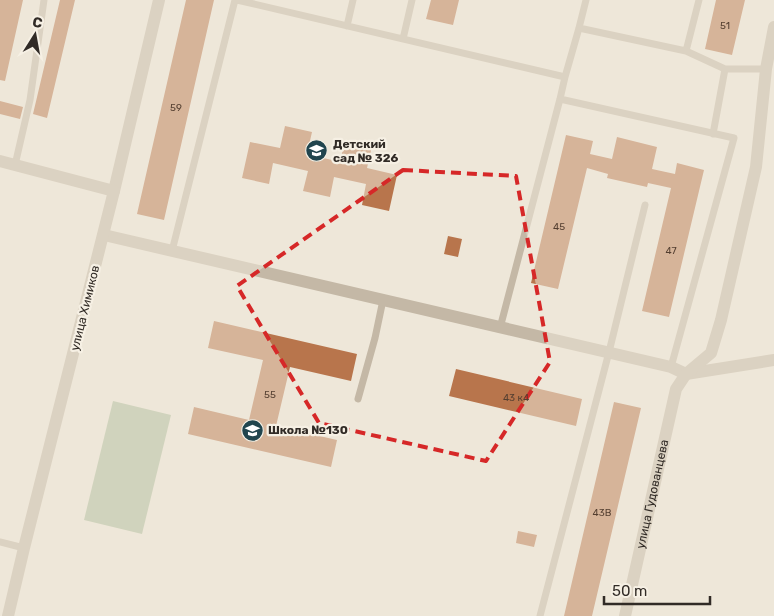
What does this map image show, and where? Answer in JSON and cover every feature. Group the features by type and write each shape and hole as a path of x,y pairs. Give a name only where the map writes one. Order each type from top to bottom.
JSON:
{"street":[{"name":"улица Химиков","path":"8,616 104,235 159,0"},
{"path":"686,374 711,353 721,320 756,167 766,69 774,27"},
{"path":"0,161 114,191"},
{"path":"104,235 609,352 671,367 686,374 774,360"},
{"name":"улица Гудованцева","path":"625,616 676,389 686,374"}],"lane":[{"path":"16,165 30,100 44,0"},
{"path":"172,251 236,0 565,77"},
{"path":"347,26 353,0"},
{"path":"403,39 412,0"},
{"path":"500,328 586,0"},
{"path":"686,51 699,0"},
{"path":"579,28 686,51 725,69 766,69"},
{"path":"714,134 725,69"},
{"path":"560,99 734,138 671,367"},
{"path":"540,616 645,206"},
{"path":"358,399 375,338 383,300"},
{"path":"0,542 24,548"}],"highlighted area":[{"path":"403,170 516,176 550,362 486,461 319,423 237,286"}],"green space":[{"path":"113,401 171,415 142,534 84,520"}],"building":[{"path":"0,0 23,0 5,81 0,80"},
{"path":"60,0 75,0 47,118 33,114"},
{"path":"186,0 214,0 164,220 137,214"},
{"path":"431,0 459,0 453,25 426,19"},
{"path":"716,0 745,0 732,55 705,49"},
{"path":"0,101 23,107 20,119 0,114"},
{"path":"285,126 312,132 307,154 340,162 345,140 372,146 367,168 397,175 389,211 362,205 366,184 334,177 330,197 303,191 308,171 273,163 269,184 242,178 250,142 280,148"},
{"path":"566,135 593,141 590,154 612,159 617,137 657,147 652,169 675,174 677,163 704,170 669,317 642,311 671,188 648,183 647,187 607,178 608,174 587,168 558,289 531,283"},
{"path":"448,236 462,239 458,257 444,254"},
{"path":"214,321 357,354 351,381 290,367 276,426 337,440 331,467 188,434 194,407 249,420 263,360 208,348"},
{"path":"456,369 582,399 576,426 449,396"},
{"path":"614,402 641,408 592,616 564,616"},
{"path":"518,531 537,535 534,547 516,543"}],"place":[{"name":"Детский сад № 326","path":"317,151"},
{"name":"Школа №130","path":"252,430"}]}
